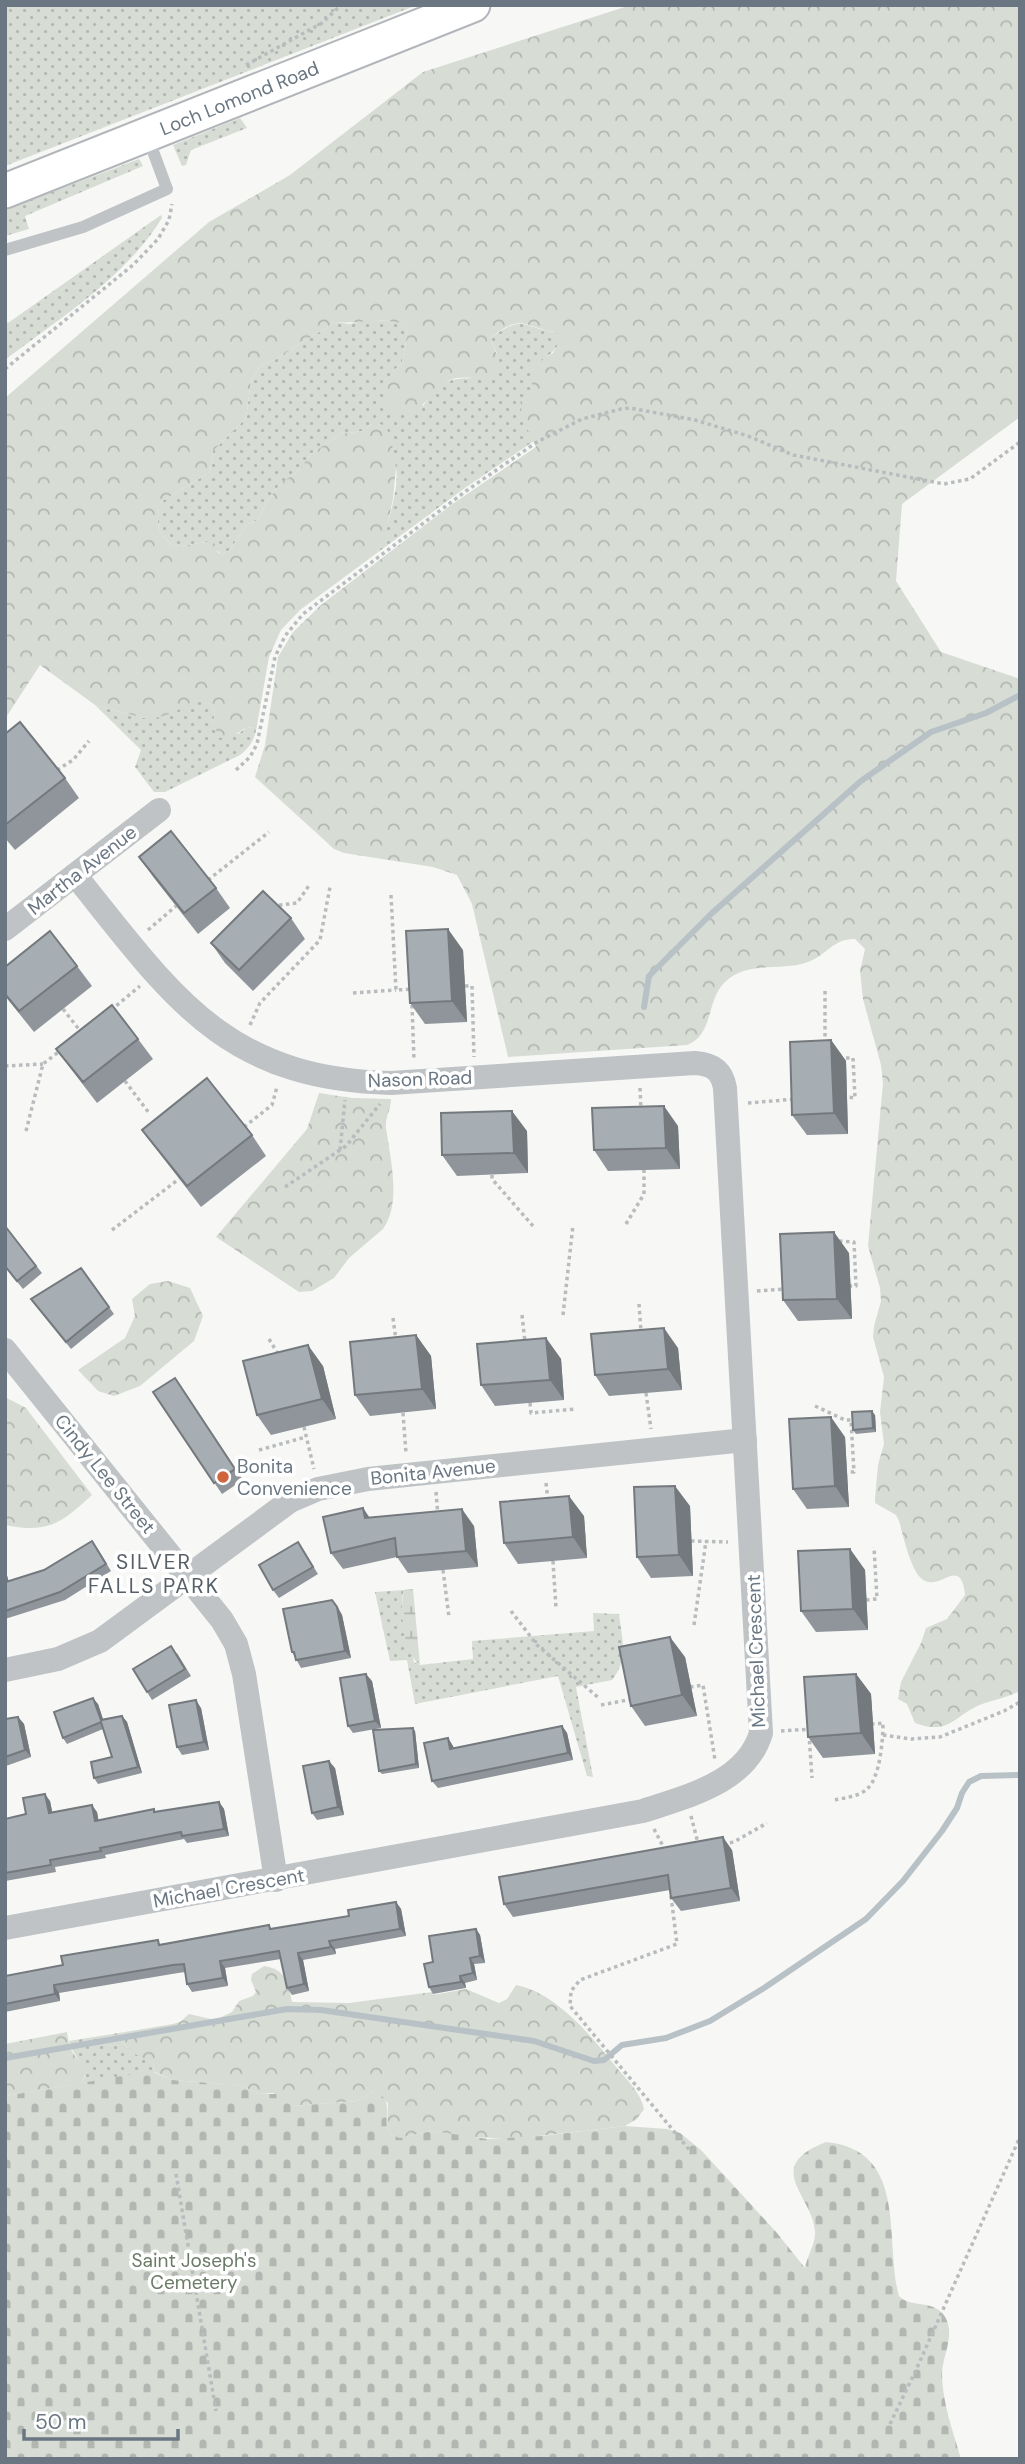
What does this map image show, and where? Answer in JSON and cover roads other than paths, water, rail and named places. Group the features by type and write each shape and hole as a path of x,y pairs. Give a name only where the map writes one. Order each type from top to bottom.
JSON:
{"main road":[{"name":"Loch Lomond Road","path":"5,191 473,5"}],"street":[{"name":"Martha Avenue","path":"5,929 159,810"},
{"name":"Nason Road","path":"75,875 155,975 194,1014 240,1046 284,1066 347,1080 406,1082 695,1063 707,1064 717,1069"},
{"name":"Michael Crescent","path":"5,1928 643,1811 719,1782 742,1765 757,1744 761,1733 726,1104 724,1082 717,1069"},
{"name":"Cindy Lee Street","path":"5,1350 222,1620 240,1656 276,1880"},
{"name":"Bonita Avenue","path":"5,1670 58,1659 90,1646 290,1501 318,1489 368,1479 745,1440"}],"lane":[{"path":"5,250 83,227 167,189 146,134"}],"waterway":[{"path":"644,1007 649,976 711,914 861,781 931,732 986,713 1020,695"},
{"path":"5,2058 287,2009 321,2010 534,2041 594,2061 604,2060 622,2045 666,2038 710,2021 866,1919 903,1881 942,1831 969,1782 981,1776 1020,1775"}],"place":[{"name":"Bonita Convenience","path":"223,1477"}],"district":[{"name":"SILVER FALLS PARK","path":"154,1574"}],"park label":[{"name":"Saint Joseph's Cemetery","path":"194,2271"}]}
